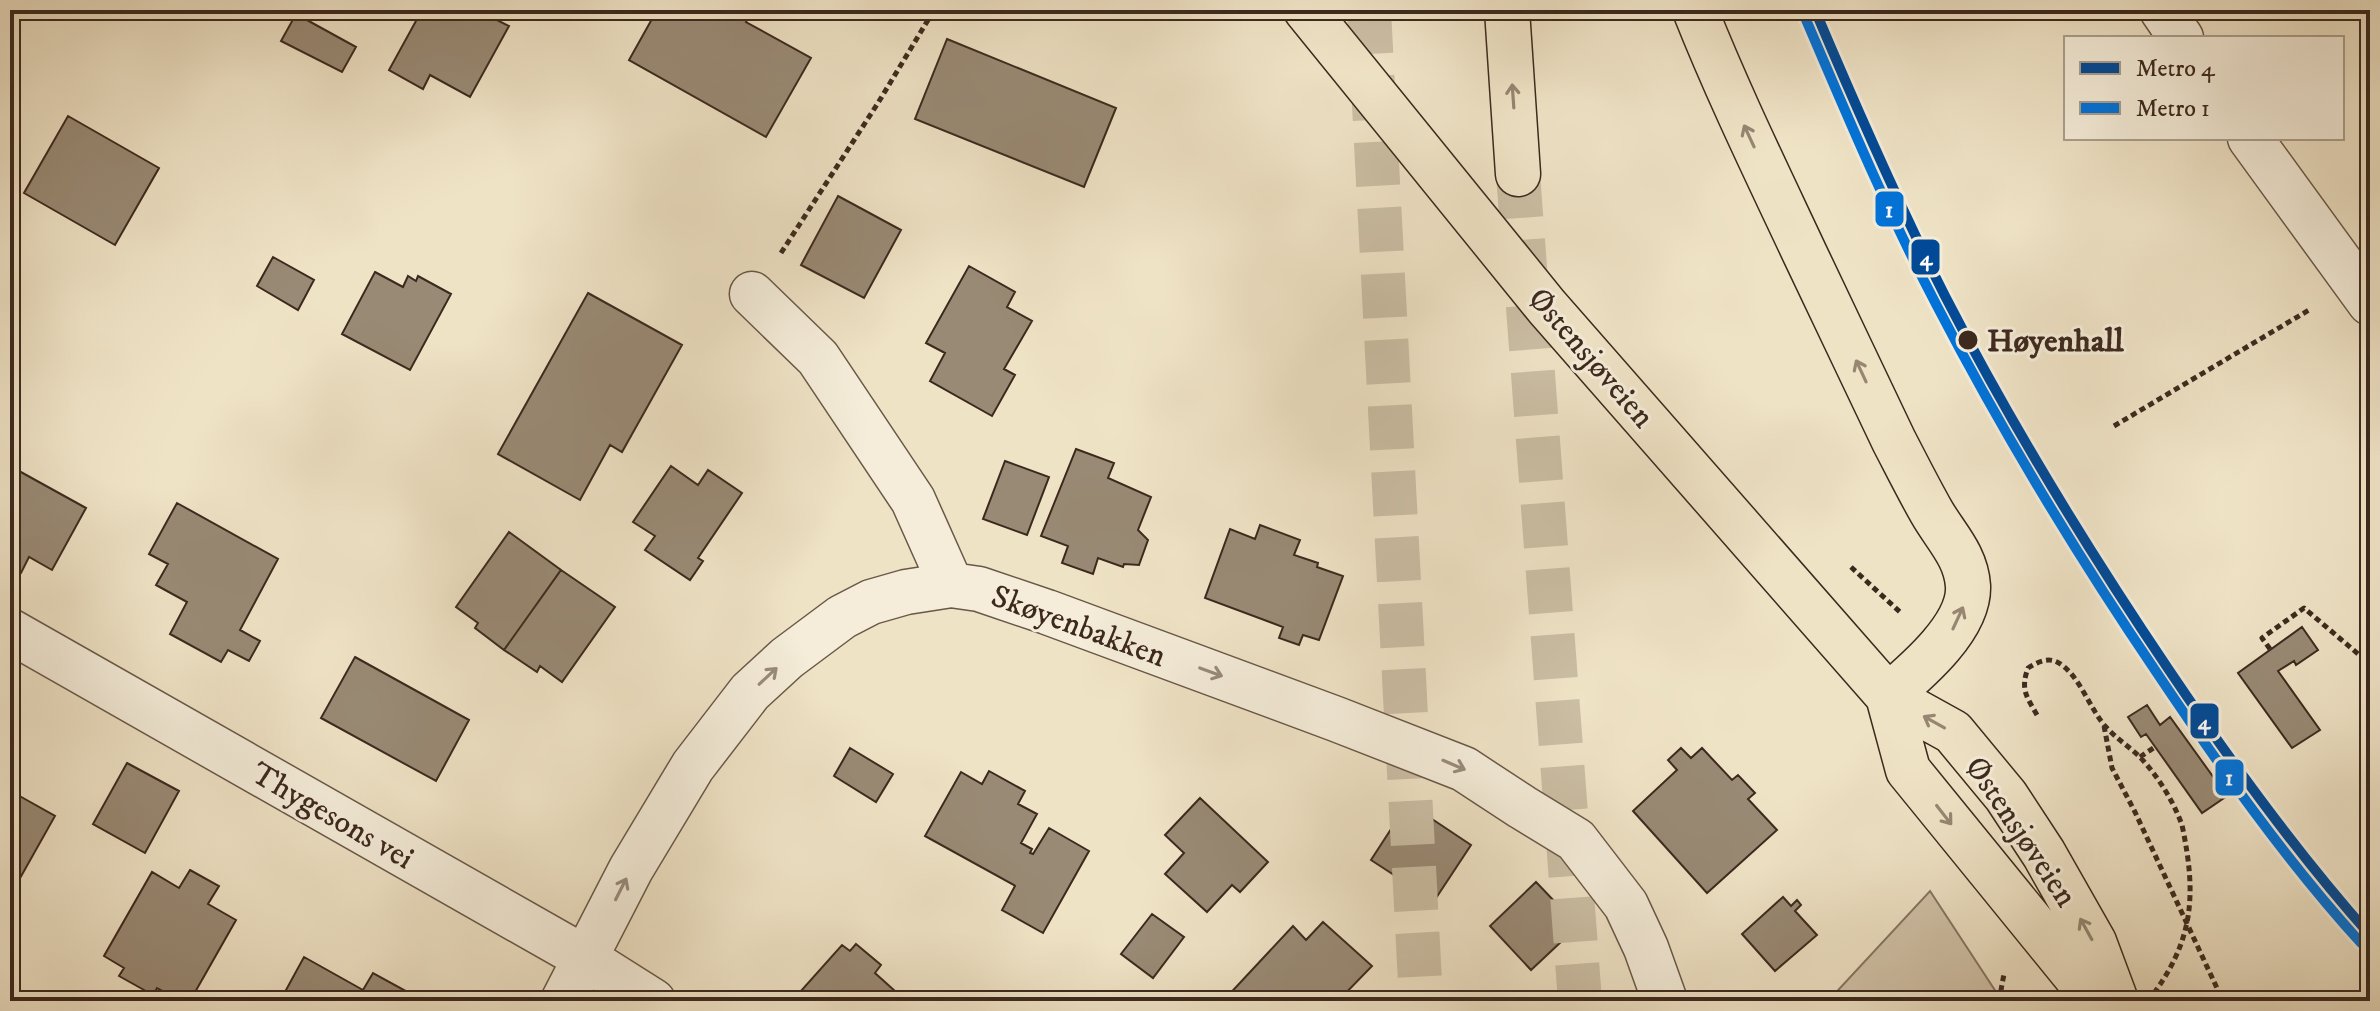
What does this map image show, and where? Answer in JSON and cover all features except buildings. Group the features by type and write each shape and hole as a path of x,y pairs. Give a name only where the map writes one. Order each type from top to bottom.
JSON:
{"main road":[{"name":"Østensjøveien","path":"1306,10 1547,307 1888,696 1953,732 2006,796 2044,854 2094,942 2116,1001"},
{"path":"1507,10 1518,174"},
{"path":"1695,10 1724,83 1894,441 1932,513 1959,551 1965,572 1967,596 1949,635 1923,665 1888,696"},
{"name":"Østensjøveien","path":"1888,696 1908,770 2096,1001"}],"street":[{"path":"2162,10 2180,36"},
{"path":"2251,140 2362,292"},
{"path":"752,294 818,358 913,500 951,585"},
{"name":"Skøyenbakken","path":"563,1001 631,869 693,766 750,692 787,658 842,617 871,602 906,592 951,585 979,589 1047,612 1464,769 1576,840 1626,905 1665,1001"},
{"name":"Thygesons vei","path":"10,631 585,958 653,1001"}],"path":[{"path":"752,294 878,103 934,10"},
{"path":"2114,426 2362,292"},
{"path":"2270,649 2262,638 2304,608 2370,664"},
{"path":"2037,715 2024,691 2028,668 2038,662 2058,663 2079,684 2104,726 2140,757 2171,798 2182,825 2189,864 2189,917 2171,970 2148,1001"},
{"path":"2104,726 2112,768 2223,1001"},
{"path":"2140,757 2155,747"},
{"path":"2001,990 2003,1001"}],"shaded area":[{"path":"1930,891 2002,1001 1828,1001"}],"tunnel":[{"path":"1369,10 1421,1001"},
{"path":"1518,174 1580,1001"}],"metro line":[{"name":"4","path":"1815,10 1928,261 1997,392 2052,487 2216,739 2290,839 2370,935"},
{"name":"1","path":"1804,15 1901,234 1962,353 2042,493 2127,629 2229,778 2306,879 2361,943"}],"place":[{"name":"Høyenhall","path":"1968,340"}]}
